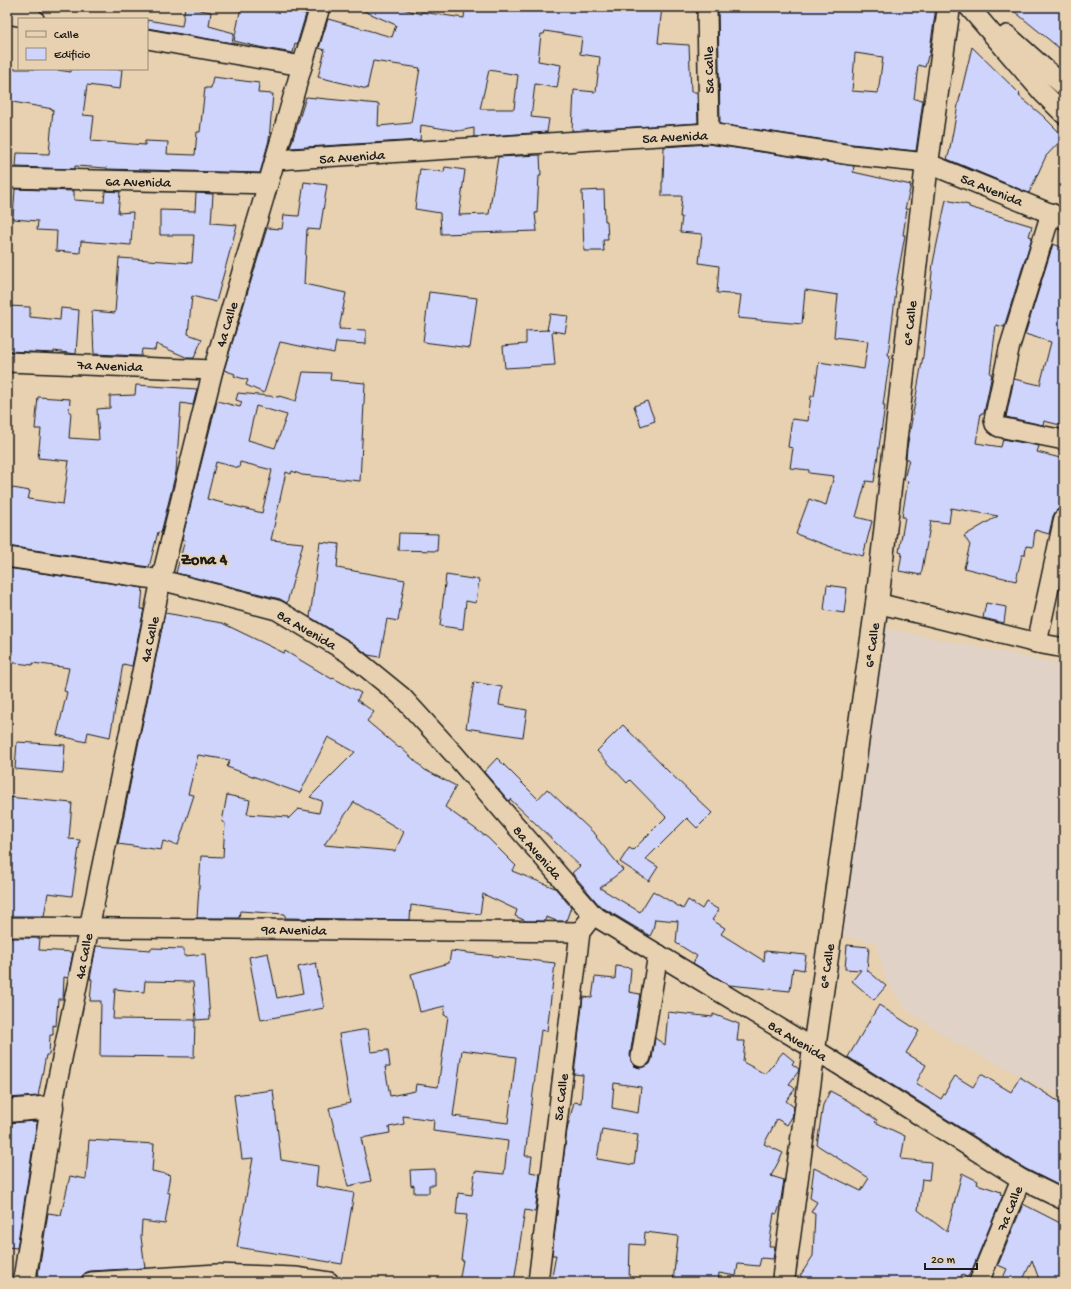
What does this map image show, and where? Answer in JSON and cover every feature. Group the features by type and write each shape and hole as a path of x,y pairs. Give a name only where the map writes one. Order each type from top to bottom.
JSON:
{"main road":[{"name":"6ª Calle","path":"783,1282 814,1049 877,603 927,163 949,7"},
{"path":"7,1111 52,1107"},
{"name":"4a Calle","path":"24,1282 52,1107"}],"street":[{"name":"4a Calle","path":"52,1107 88,927 161,580 212,370 320,7"},
{"name":"5a Calle","path":"707,7 709,133"},
{"path":"969,7 1043,93 1064,114"},
{"path":"975,7 1064,86"},
{"path":"7,14 29,18"},
{"path":"148,39 302,66"},
{"name":"5a Avenida","path":"275,160 709,133 851,155 927,163 1057,216"},
{"name":"6a Avenida","path":"7,178 268,184"},
{"path":"1057,216 1009,349 994,420 998,427 1064,440"},
{"name":"7a Avenida","path":"7,362 212,370"},
{"path":"1037,643 1064,518"},
{"name":"8a Avenida","path":"7,557 161,580 277,610 347,652 401,696 454,754 593,915 814,1049 1021,1179 1064,1200"},
{"path":"877,603 1037,643 1064,648"},
{"path":"580,932 593,915"},
{"name":"9a Avenida","path":"7,927 580,932"},
{"name":"5a Calle","path":"538,1282 580,932"},
{"path":"641,1058 658,954"},
{"name":"7a Calle","path":"979,1282 1021,1179"},
{"path":"91,1282 217,1274 295,1277 329,1282"}],"shaded area":[{"path":"884,628 1064,665 1064,1098 952,1041 906,1009 886,980 875,942 840,936"}],"building":[{"path":"185,7 211,12 209,26 234,33 232,43 148,28 148,20 182,26"},
{"path":"241,7 282,7 306,14 297,44 295,43 293,53 234,41"},
{"path":"355,7 397,7 421,14 421,12 464,18 465,7 662,7 658,43 689,45 691,92 697,92 698,123 572,131 574,90 596,92 600,57 580,54 582,37 545,31 544,34 541,34 538,61 561,65 557,88 535,84 531,117 549,119 547,132 474,137 474,128 458,131 421,125 420,140 290,148 306,97 379,104 378,126 411,123 420,68 373,61 367,89 318,77 325,50 319,48 328,19 392,37 396,25","holes":["489,70 518,75 514,109 480,109"]},
{"path":"718,7 936,7 929,56 925,67 918,65 914,99 923,100 916,151 852,144 720,124","holes":["855,53 883,57 878,93 852,91"]},
{"path":"1009,7 1064,7 1064,52"},
{"path":"972,47 1020,94 1019,96 1043,116 1064,137 1046,156 1029,193 947,159"},
{"path":"7,69 57,70 71,72 71,70 122,70 120,89 87,85 83,115 94,116 91,141 145,145 145,141 168,142 167,154 195,155 197,132 200,132 205,88 211,88 213,77 259,83 258,93 273,94 269,140 260,173 107,169 75,166 75,169 16,167 17,153 49,154 53,109 7,101"},
{"path":"708,144 854,166 853,172 911,185 905,209 907,209 903,235 905,235 895,291 888,355 890,356 883,405 885,405 874,482 866,481 856,517 872,521 863,556 834,548 796,534 809,499 826,505 834,476 809,473 809,470 790,468 793,448 788,447 792,419 808,421 811,396 814,396 819,362 864,369 868,341 834,337 838,295 805,290 802,324 738,318 741,295 717,293 719,266 699,263 702,234 680,232 682,196 662,196 664,147"},
{"path":"540,155 541,176 539,176 537,213 535,213 537,231 441,234 440,213 415,209 420,169 444,172 445,167 465,170 459,215 489,214 498,157"},
{"path":"304,182 327,185 320,230 307,229 304,284 346,293 339,329 366,330 366,344 336,342 334,353 280,342 264,393 246,385 248,380 234,376 235,374 224,370 267,228 282,229 284,215 299,216"},
{"path":"15,189 74,191 74,200 104,202 105,191 120,192 118,213 133,212 131,245 81,241 80,253 56,251 57,231 37,230 38,221 13,219"},
{"path":"604,190 605,221 607,221 608,240 603,240 604,251 584,251 582,191"},
{"path":"196,193 213,194 211,223 237,225 216,302 192,296 188,334 202,339 194,358 188,358 156,344 155,350 142,349 141,356 94,354 92,311 115,313 119,258 192,263 194,235 160,235 160,210 195,211"},
{"path":"946,200 969,205 969,207 1032,226 1029,236 1032,237 1004,327 996,325 990,374 992,374 984,413 981,413 976,443 1001,447 1003,439 1039,446 1037,452 1064,459 1064,507 1056,511 1053,516 1049,534 1035,530 1033,547 1026,546 1025,555 1022,555 1016,581 964,568 970,545 964,536 998,516 951,508 949,523 931,521 921,575 899,571 902,553 899,552 905,517 902,517 908,481 904,480 909,459 906,459 907,448 923,356 933,263"},
{"path":"1053,244 1064,248 1064,426 1044,421 1043,425 1006,417 1014,379 1040,385 1051,342 1025,334"},
{"path":"429,292 477,298 470,348 423,342"},
{"path":"7,306 30,307 30,317 60,320 61,308 79,310 76,354 54,351 54,353 7,351"},
{"path":"550,314 568,316 565,333 552,331 555,365 505,368 503,346 526,344 526,331 549,330 547,330"},
{"path":"303,372 331,373 330,380 365,383 360,481 302,475 292,471 291,474 286,472 271,540 303,543 287,603 280,599 176,573 185,540 182,539 217,401 240,407 242,402 236,400 238,393 279,396 296,401","holes":["256,406 287,415 275,448 248,440","216,462 239,468 240,462 272,470 262,513 207,499"]},
{"path":"136,385 197,389 193,405 181,403 176,472 161,533 158,532 149,567 7,546 7,487 30,491 28,499 63,504 69,461 38,458 41,429 35,429 38,397 70,399 69,412 71,412 69,438 99,440 97,409 110,408 110,396 135,395"},
{"path":"647,401 655,421 641,426 634,406"},
{"path":"399,533 438,534 437,551 398,550"},
{"path":"320,542 339,544 337,568 405,580 398,621 387,619 380,657 368,655 353,643 310,617"},
{"path":"7,568 143,588 141,609 144,609 132,666 123,664 110,737 88,732 86,742 57,735 67,692 64,691 69,668 33,663 33,665 7,662"},
{"path":"446,575 479,580 476,603 466,601 463,629 440,626"},
{"path":"827,585 847,588 844,613 824,610"},
{"path":"986,603 1006,607 1004,623 983,618"},
{"path":"165,613 222,623 284,653 285,651 332,679 333,678 361,693 357,700 374,712 367,721 399,748 400,747 425,770 456,786 445,807 488,838 516,866 512,871 555,888 571,907 566,921 557,921 546,917 545,921 526,921 515,916 517,910 483,894 480,914 411,905 410,920 285,918 285,914 240,911 239,918 197,918 201,856 223,857 225,823 222,822 227,795 250,800 247,814 288,817 288,819 298,809 319,813 322,801 310,797 355,752 328,737 300,793 227,767 230,760 198,755 188,794 194,795 178,845 163,841 161,850 118,844","holes":["354,802 404,832 395,851 324,845"]},
{"path":"474,682 502,687 499,705 527,710 523,737 466,728"},
{"path":"623,725 712,813 697,828 687,818 646,859 658,867 649,881 620,862 629,848 633,850 666,817 630,780 627,783 597,751"},
{"path":"17,742 65,745 63,773 15,769"},
{"path":"497,758 538,799 547,789 597,836 596,837 623,870 600,888 640,912 653,891 683,909 688,900 702,909 706,902 719,910 712,920 725,928 721,934 764,961 765,951 806,955 804,970 793,968 790,991 729,985 693,963 697,956 676,943 678,921 655,919 650,936 600,906 572,873 580,866 510,799 509,801 484,772"},
{"path":"7,797 72,803 69,839 80,840 72,896 48,893 44,916 7,916"},
{"path":"7,938 40,938 39,950 73,952 68,978 64,977 63,999 58,999 56,1026 53,1025 53,1035 50,1035 49,1055 46,1055 38,1096 7,1098"},
{"path":"847,945 869,947 867,970 886,986 874,1000 852,981 861,970 845,969"},
{"path":"96,946 151,950 151,948 184,949 184,956 205,954 210,1019 196,1020 193,982 145,981 144,992 115,989 113,1019 195,1020 194,1057 100,1056 101,1001 90,1001 92,979 90,979"},
{"path":"451,951 555,963 547,1031 541,1030 525,1156 532,1156 530,1172 540,1174 535,1212 525,1210 514,1282 459,1282 463,1260 461,1260 467,1215 456,1214 458,1193 472,1195 475,1171 504,1174 508,1141 433,1131 434,1120 403,1116 404,1124 389,1127 390,1133 361,1138 371,1181 348,1186 329,1108 350,1103 339,1034 368,1029 371,1052 388,1050 390,1067 385,1067 390,1096 415,1091 416,1084 438,1087 448,1016 444,1015 445,1006 420,1012 411,974 449,963","holes":["462,1050 516,1057 508,1123 453,1116"]},
{"path":"268,953 277,998 303,993 298,967 316,963 324,1008 261,1020 249,957"},
{"path":"616,966 631,968 629,992 640,994 630,1055 634,1066 640,1068 650,1064 655,1038 665,1045 668,1012 713,1017 713,1014 739,1024 737,1041 745,1041 743,1062 765,1074 783,1052 794,1061 792,1064 799,1069 789,1084 795,1089 786,1101 794,1107 792,1117 787,1125 777,1119 764,1144 783,1153 771,1176 784,1180 780,1205 777,1214 774,1213 769,1246 775,1246 773,1259 761,1258 759,1266 738,1264 736,1276 719,1273 718,1282 673,1282 678,1236 645,1232 644,1245 630,1244 629,1282 551,1282 556,1255 552,1255 567,1130 574,1102 581,1103 583,1075 574,1074 583,997 592,998 595,977 615,979","holes":["614,1083 641,1087 638,1113 612,1108","602,1129 638,1135 634,1165 597,1159"]},
{"path":"879,1005 919,1031 906,1053 926,1065 916,1083 941,1099 955,1076 973,1087 981,1074 1011,1092 1020,1077 1064,1105 1064,1188 1026,1169 848,1057"},
{"path":"273,1090 281,1160 318,1166 316,1186 354,1193 342,1264 237,1247 253,1158 242,1159 234,1095"},
{"path":"830,1091 847,1100 877,1120 875,1122 905,1136 901,1159 931,1162 929,1180 922,1179 918,1210 947,1232 962,1173 978,1181 977,1184 1001,1192 1000,1194 1003,1195 972,1270 967,1278 962,1274 958,1282 809,1282 800,1276 813,1256 815,1214 811,1212 817,1202 810,1198 814,1168 861,1191 869,1178 817,1145 823,1105"},
{"path":"37,1121 17,1248 7,1247 7,1123"},
{"path":"89,1140 154,1144 152,1171 170,1175 167,1192 170,1193 165,1224 142,1221 141,1237 145,1268 90,1271 81,1277 80,1282 37,1282 48,1213 61,1215 70,1176 86,1179"},
{"path":"435,1169 435,1185 429,1185 429,1193 414,1193 414,1185 411,1186 410,1170"},
{"path":"1023,1204 1064,1225 1064,1282 1040,1282 1032,1260 1022,1282 1001,1282 1007,1269 998,1265"}],"district":[{"name":"Zona 4","path":"204,558"}]}
